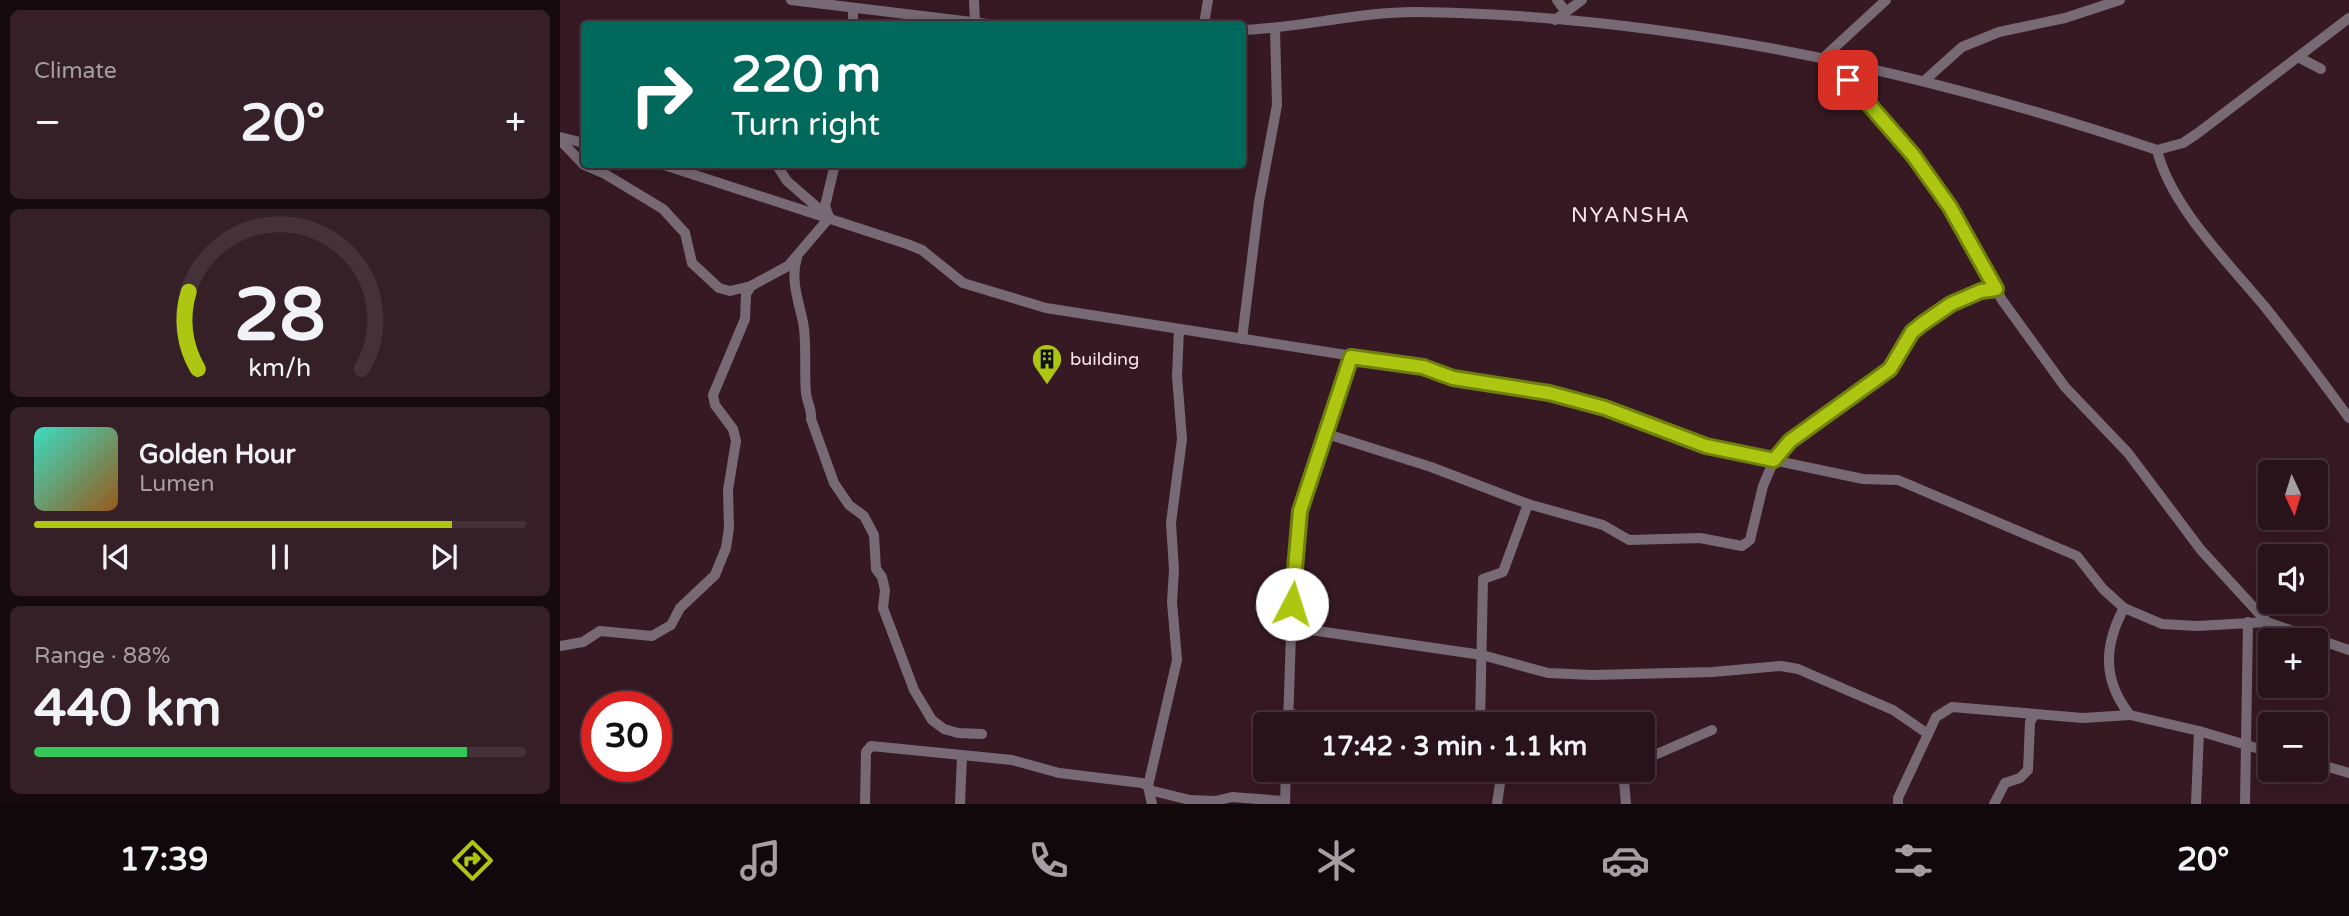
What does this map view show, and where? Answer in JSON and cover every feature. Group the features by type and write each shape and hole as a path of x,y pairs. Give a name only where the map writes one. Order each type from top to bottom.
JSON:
{"street":[{"path":"791,0 958,21"},
{"path":"974,0 975,21"},
{"path":"1204,21 1208,0"},
{"path":"1557,0 1566,12"},
{"path":"1555,20 1582,0"},
{"path":"1822,59 1886,0"},
{"path":"1924,81 1962,47 1999,32 2065,18 2120,0"},
{"path":"853,9 853,21"},
{"path":"1246,30 1275,29 1412,12 1511,15 1747,43 1924,81 2157,150 2183,144 2349,18"},
{"path":"1242,339 1259,202 1277,106 1275,29"},
{"path":"2298,57 2320,69"},
{"path":"1833,61 1913,155 1943,197 1996,289 2065,387 2128,453 2201,550 2267,622"},
{"path":"560,138 581,143"},
{"path":"560,138 581,162"},
{"path":"2157,150 2163,174 2213,244 2266,308 2349,418"},
{"path":"591,168 663,209 685,233 692,263 719,288 730,291 751,286 797,258 829,218"},
{"path":"673,168 922,250 963,283 1045,308 1423,367 1453,378 1549,393 1605,408 1706,446 1863,479 1898,480 2077,556 2103,589 2124,608 2143,618 2175,626 2267,622 2349,650"},
{"path":"779,168 787,181 829,218"},
{"path":"829,218 825,206 834,168"},
{"path":"797,258 795,281 798,308 803,321 806,397 812,409 811,419 834,483 849,505 864,516 874,535 876,569 882,577 885,590 883,608 902,664 937,724 952,732 982,734"},
{"path":"560,646 583,642 600,631 652,636 671,625 680,608 715,575 726,548 729,528 728,490 736,441 733,429 715,405 712,395 745,319 746,294 751,286"},
{"path":"1327,434 1431,467 1528,504 1594,522 1629,540 1700,538 1742,546 1750,540 1763,486 1774,460 1790,441 1890,369 1912,332 1922,324 1951,304 1981,291 1996,289"},
{"path":"1152,804 1149,788 1177,660 1171,602 1174,570 1171,523 1182,439 1177,376 1180,329"},
{"path":"1288,712 1290,627 1300,511 1351,357"},
{"path":"1480,712 1483,579 1503,572 1528,504"},
{"path":"2124,608 2110,638 2108,668 2116,692 2130,715"},
{"path":"2245,804 2248,622"},
{"path":"1290,627 1482,655 1548,673 1592,675 1713,672 1756,667 1798,669 1893,710 1928,734"},
{"path":"1898,804 1898,798 1936,717 1952,707 2083,718 2130,715 2199,731 2258,749"},
{"path":"1994,804 2005,783 2020,778 2028,770 2029,730 2034,715"},
{"path":"1655,755 1712,730"},
{"path":"2196,804 2199,731"},
{"path":"865,804 868,747 1012,760 1059,773 1149,788 1179,798 1216,802 1232,797 1284,802 1285,782"},
{"path":"960,804 962,756"},
{"path":"2328,767 2349,773"},
{"path":"1497,804 1500,782"},
{"path":"1624,782 1626,804"}],"place":[{"name":"building","path":"1047,386"}],"district":[{"name":"NYANSHA","path":"1631,215"}],"route":[{"path":"1292,604 1300,511 1351,357 1423,367 1453,378 1549,393 1605,408 1706,446 1774,460 1790,441 1829,415 1871,380 1890,369 1899,359 1912,332 1922,324 1951,304 1981,291 1996,289 1950,207 1913,155 1848,80"}]}
